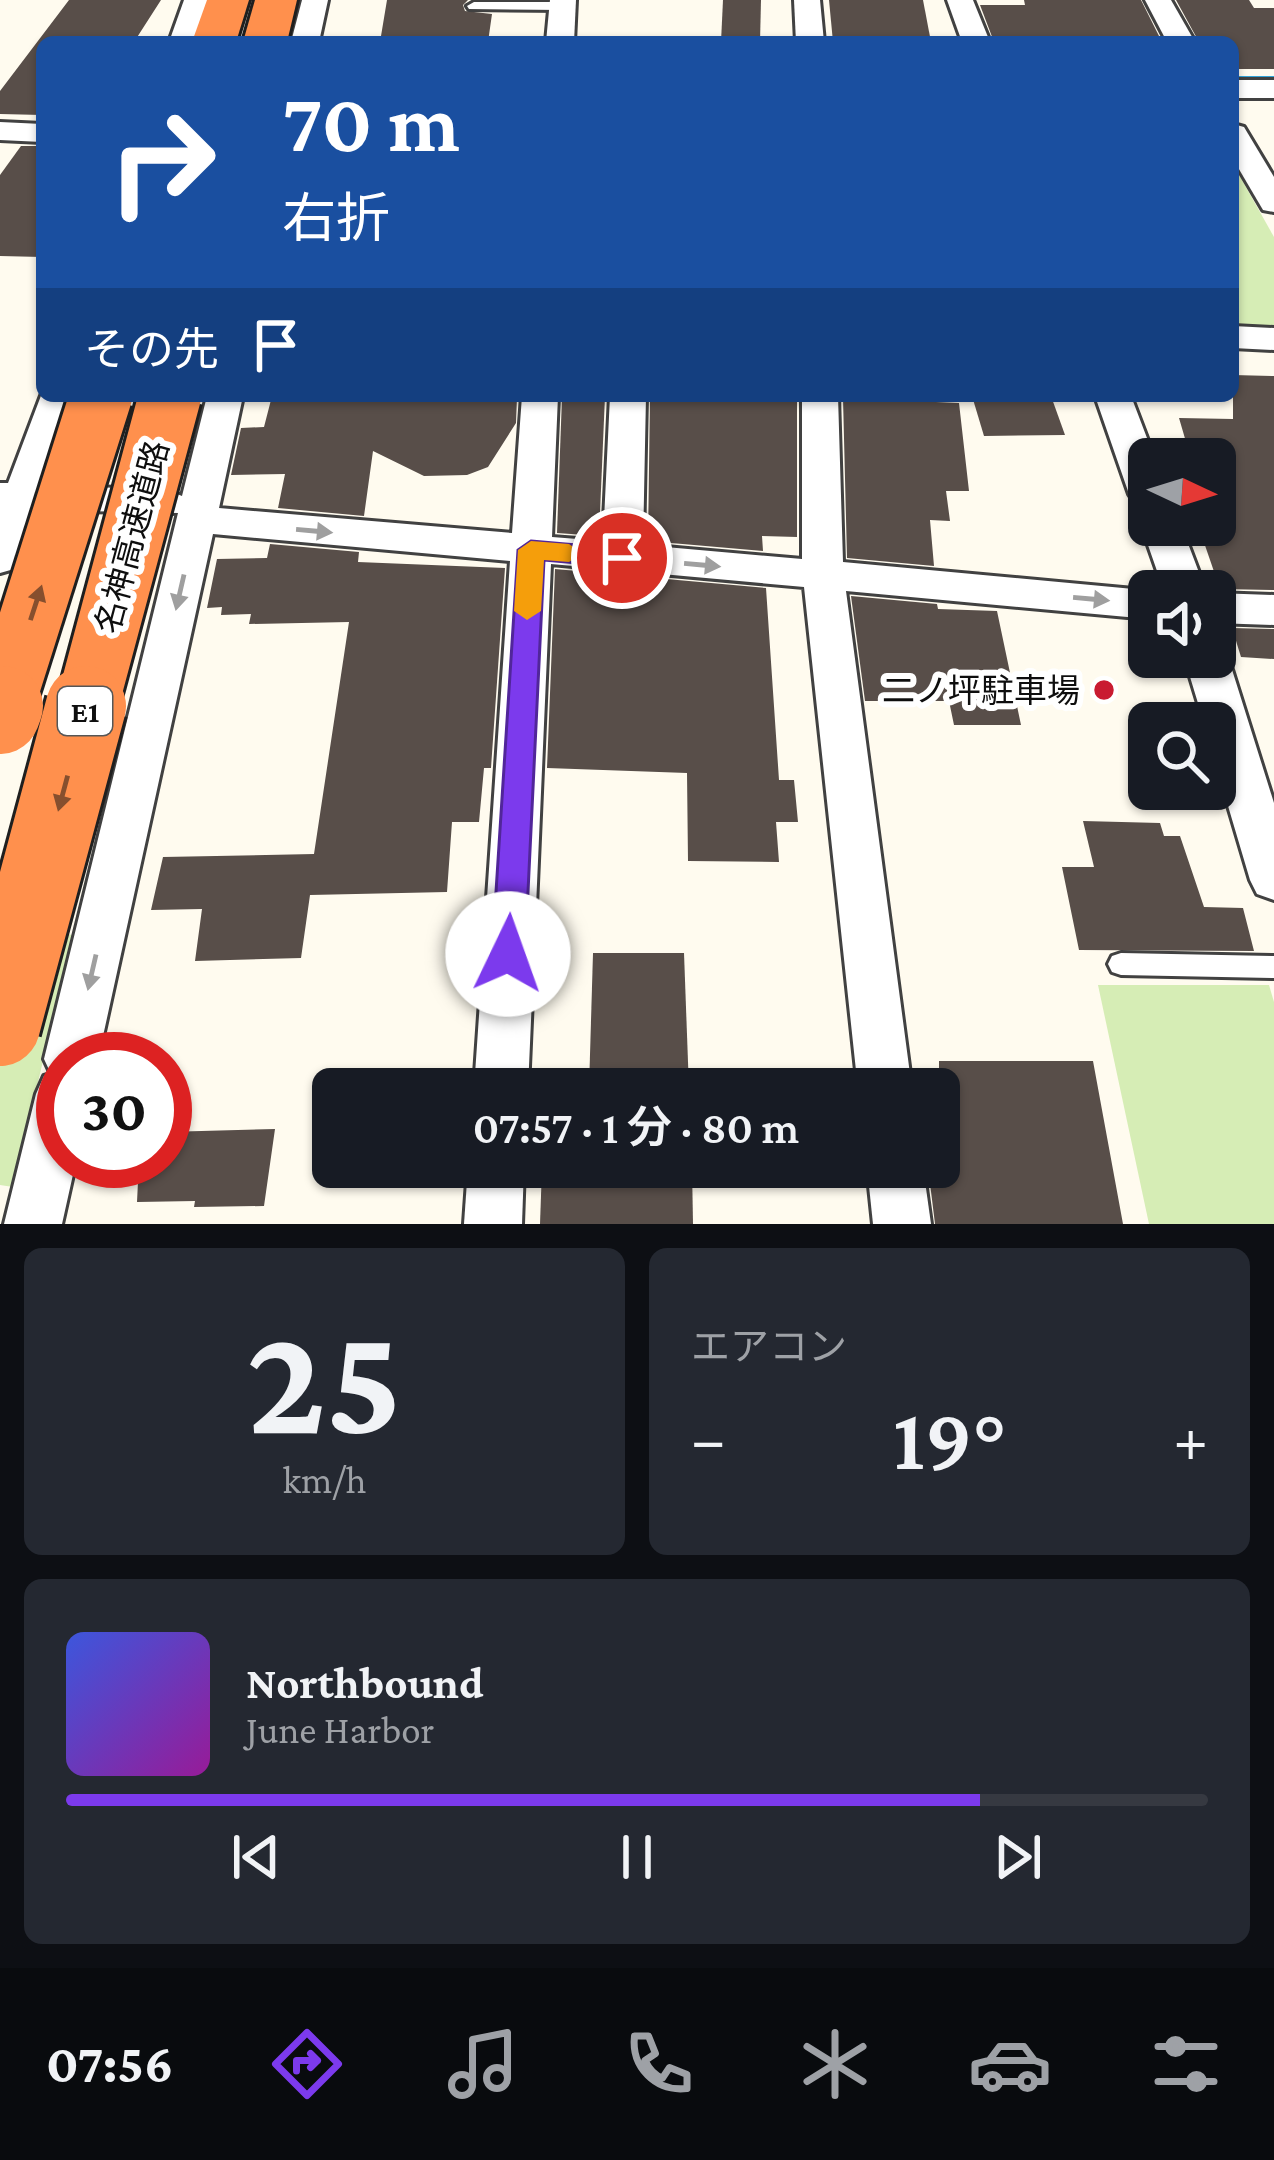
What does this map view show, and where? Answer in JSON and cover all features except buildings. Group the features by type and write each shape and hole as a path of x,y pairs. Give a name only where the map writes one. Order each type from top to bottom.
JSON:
{"highway":[{"path":"216,36 228,0"},
{"path":"267,36 276,0"},
{"name":"名神高速道路","path":"0,714 99,402"},
{"name":"名神高速道路","path":"0,1026 168,402"}],"street":[{"path":"185,36 197,0"},
{"path":"306,36 315,0"},
{"path":"807,0 810,36"},
{"path":"960,0 974,36"},
{"path":"1158,0 1178,36"},
{"path":"560,36 563,3"},
{"path":"1239,89 1274,89"},
{"path":"0,131 36,133"},
{"path":"1239,143 1274,203"},
{"path":"1239,338 1274,338"},
{"path":"0,559 11,496 55,402"},
{"path":"77,1032 224,402"},
{"path":"502,1068 540,402"},
{"path":"622,558 628,402"},
{"path":"820,402 823,575 882,1068"},
{"path":"1115,402 1128,438"},
{"path":"11,496 199,511 531,550 1128,602"},
{"path":"1236,609 1274,610"},
{"path":"1215,678 1258,772 1274,880"},
{"path":"33,1224 41,1188"},
{"path":"493,1224 495,1188"},
{"path":"898,1188 902,1224"}],"lane":[{"path":"474,6 563,3"},
{"path":"1121,964 1274,968"}],"green space":[{"path":"1239,175 1274,237 1274,328 1239,326"},
{"path":"0,925 73,935 50,1032 36,1032 36,1090 13,1187 0,1185"},
{"path":"1098,985 1269,985 1274,1002 1274,1224 1149,1224"}],"waterway":[{"path":"1239,79 1274,79"}],"slow traffic":[{"path":"527,611 531,550 569,553"}],"place":[{"name":"二ノ坪駐車場","path":"1104,690"}],"route":[{"path":"508,954 531,550 622,558"}]}
